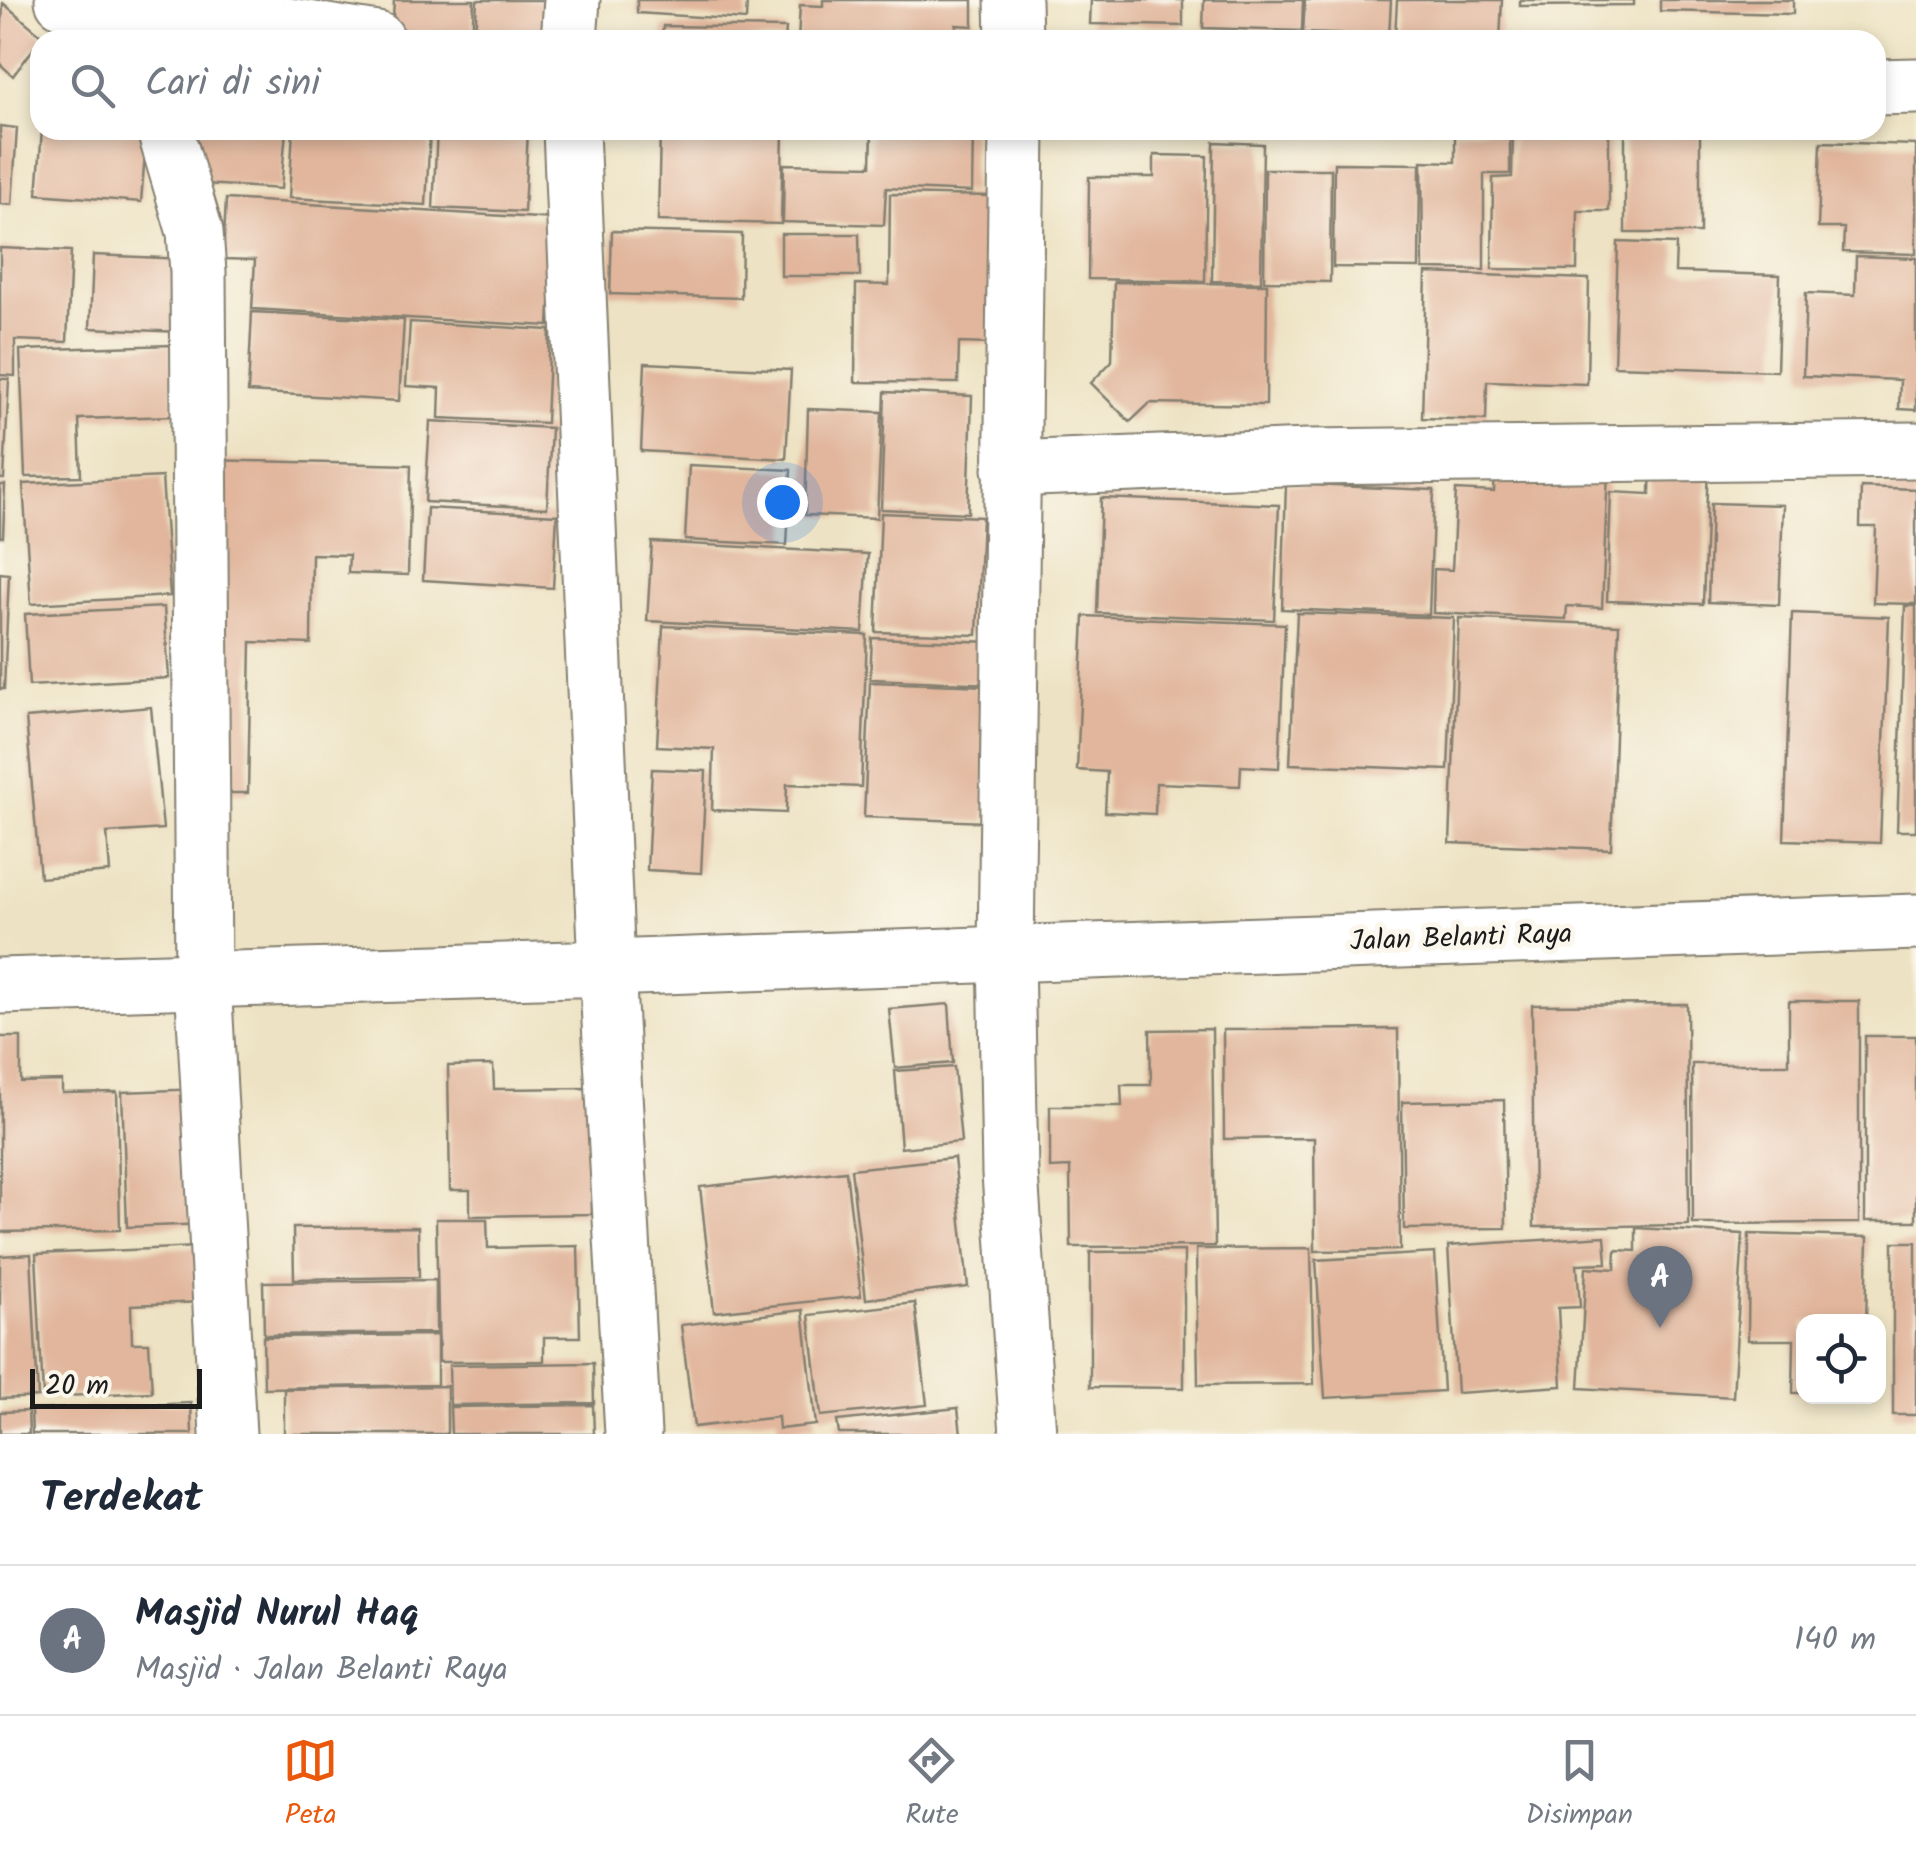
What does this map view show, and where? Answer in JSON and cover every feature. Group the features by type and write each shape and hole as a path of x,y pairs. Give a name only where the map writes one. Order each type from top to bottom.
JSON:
{"street":[{"path":"63,0 298,30"},
{"path":"570,30 572,0"},
{"path":"1013,0 1014,30"},
{"path":"1886,87 1916,86"},
{"path":"168,140 195,232 198,272 203,981 228,1434"},
{"path":"571,140 606,968 634,1434"},
{"path":"1017,140 1006,951 1010,1174 1028,1434"},
{"path":"1012,468 1308,456 1916,450"},
{"name":"Jalan Belanti Raya","path":"0,986 1916,922"}],"building":[{"path":"394,0 474,0 472,30 392,30"},
{"path":"477,0 544,0 543,30 475,30"},
{"path":"637,0 747,0 746,20 637,13"},
{"path":"823,0 973,0 973,26 956,25 956,30 799,30 800,5 823,6"},
{"path":"1091,0 1183,0 1183,26 1090,24"},
{"path":"1204,0 1303,0 1302,30 1203,28"},
{"path":"1305,0 1391,0 1389,30 1303,30"},
{"path":"1397,0 1502,0 1500,30 1395,30"},
{"path":"1520,0 1634,0 1634,5 1520,6"},
{"path":"1660,0 1793,0 1793,14 1660,11"},
{"path":"3,3 35,30 30,30 30,53 13,76 0,64"},
{"path":"663,26 786,28 786,30 663,30"},
{"path":"0,126 17,128 12,205 0,204"},
{"path":"41,140 146,140 141,202 37,194"},
{"path":"181,140 285,140 281,189 190,183"},
{"path":"292,140 429,140 426,205 289,198"},
{"path":"436,140 528,140 524,212 433,208"},
{"path":"660,140 783,140 781,224 658,221"},
{"path":"872,140 973,140 972,192 886,188 884,225 783,222 784,164 871,166"},
{"path":"1455,140 1510,140 1510,174 1484,174 1484,270 1423,269 1422,161 1455,162"},
{"path":"1513,140 1609,140 1609,211 1578,211 1577,270 1492,269 1493,178 1512,177"},
{"path":"1625,140 1700,140 1700,233 1625,233"},
{"path":"1214,142 1263,144 1261,282 1212,281"},
{"path":"1821,142 1916,145 1916,254 1843,252 1844,228 1818,228"},
{"path":"1154,155 1207,156 1205,281 1088,279 1089,177 1154,177"},
{"path":"1334,163 1420,164 1419,268 1333,267"},
{"path":"1265,169 1331,169 1330,282 1264,281"},
{"path":"890,194 992,196 989,344 959,343 958,383 855,382 856,284 889,285"},
{"path":"226,199 555,219 549,326 252,309 255,260 223,259"},
{"path":"612,231 742,234 741,298 610,294"},
{"path":"781,234 859,234 860,276 781,276"},
{"path":"1618,242 1676,244 1675,272 1780,275 1777,371 1614,366"},
{"path":"0,248 71,251 67,342 15,340 15,376 0,375"},
{"path":"93,255 185,259 181,332 90,328"},
{"path":"1856,256 1916,258 1916,410 1899,409 1900,380 1803,376 1806,293 1855,295"},
{"path":"1426,273 1589,279 1587,384 1487,381 1486,420 1422,418"},
{"path":"1114,282 1267,284 1266,405 1150,403 1130,422 1091,383 1112,361"},
{"path":"252,312 404,320 399,401 248,392"},
{"path":"410,322 550,330 546,423 439,418 440,388 406,386"},
{"path":"171,345 174,416 79,419 81,476 25,477 20,350"},
{"path":"645,363 791,370 786,459 641,451"},
{"path":"0,379 9,379 4,479 0,479"},
{"path":"885,392 972,396 968,513 881,509"},
{"path":"808,409 882,412 877,518 805,515"},
{"path":"430,421 551,428 547,508 425,502"},
{"path":"208,460 411,465 408,575 348,573 349,555 312,554 311,644 251,642 248,793 202,793"},
{"path":"1651,460 1708,463 1703,604 1607,601 1611,492 1650,494"},
{"path":"689,465 791,470 787,545 685,540"},
{"path":"1495,466 1608,470 1602,608 1567,606 1566,619 1433,613 1434,569 1452,570 1456,490 1494,492"},
{"path":"162,477 170,596 31,604 23,484"},
{"path":"1286,484 1434,490 1429,615 1282,609"},
{"path":"0,485 5,485 3,537 0,537"},
{"path":"1861,487 1916,489 1916,604 1873,603 1876,527 1860,527"},
{"path":"1101,498 1279,505 1274,620 1097,613"},
{"path":"1711,503 1783,505 1779,605 1708,602"},
{"path":"427,508 557,515 553,588 423,580"},
{"path":"881,513 982,517 977,635 876,632"},
{"path":"652,542 868,554 863,632 647,621"},
{"path":"0,573 9,574 4,689 0,689"},
{"path":"1905,606 1916,606 1916,831 1897,831"},
{"path":"164,607 169,678 29,686 25,614"},
{"path":"1297,613 1454,618 1448,770 1290,764"},
{"path":"1792,613 1889,617 1880,843 1784,840"},
{"path":"1084,616 1285,624 1279,768 1241,766 1240,786 1156,783 1155,814 1105,812 1107,772 1077,770"},
{"path":"1459,618 1619,625 1611,849 1450,843"},
{"path":"663,626 867,635 861,787 787,784 786,813 712,810 714,749 657,746"},
{"path":"872,638 994,642 993,684 870,679"},
{"path":"870,682 989,686 985,822 864,817"},
{"path":"151,707 163,829 107,833 110,872 40,878 26,718"},
{"path":"652,769 706,771 701,873 647,870"},
{"path":"1789,1001 1859,1001 1859,1223 1693,1224 1692,1064 1789,1064"},
{"path":"949,1004 953,1063 895,1068 889,1009"},
{"path":"1687,1004 1689,1225 1534,1227 1532,1005"},
{"path":"1212,1029 1215,1246 1071,1247 1070,1167 1050,1168 1050,1106 1122,1106 1121,1085 1151,1085 1150,1030"},
{"path":"1398,1029 1400,1250 1315,1251 1314,1138 1224,1139 1223,1030"},
{"path":"1865,1036 1916,1036 1916,1221 1865,1221"},
{"path":"0,1037 21,1037 21,1082 62,1081 62,1093 117,1092 120,1230 0,1232"},
{"path":"493,1065 494,1089 590,1088 592,1214 470,1216 470,1190 450,1190 448,1066"},
{"path":"954,1067 961,1142 901,1148 895,1071"},
{"path":"203,1089 208,1224 127,1227 122,1092"},
{"path":"1504,1100 1506,1228 1404,1229 1402,1102"},
{"path":"954,1158 968,1287 866,1299 851,1169"},
{"path":"846,1171 861,1296 714,1312 700,1187"},
{"path":"436,1219 487,1219 488,1248 578,1246 580,1337 544,1337 544,1361 439,1362"},
{"path":"418,1227 419,1277 294,1279 293,1228"},
{"path":"1636,1228 1743,1234 1733,1397 1579,1388 1586,1267 1615,1269 1616,1250 1636,1251"},
{"path":"1749,1234 1868,1237 1866,1314 1796,1314 1796,1393 1794,1340 1748,1340"},
{"path":"1605,1236 1607,1263 1577,1264 1580,1307 1558,1308 1562,1386 1457,1393 1448,1246"},
{"path":"1893,1242 1916,1242 1916,1415 1893,1415"},
{"path":"198,1247 201,1302 131,1305 132,1343 149,1343 152,1392 43,1397 36,1254"},
{"path":"1311,1248 1314,1384 1198,1385 1196,1249"},
{"path":"1184,1251 1184,1388 1090,1387 1090,1252"},
{"path":"1435,1253 1443,1391 1325,1398 1316,1260"},
{"path":"31,1254 38,1397 0,1399 0,1256"},
{"path":"436,1280 436,1333 264,1335 263,1282"},
{"path":"915,1303 927,1405 821,1416 809,1315"},
{"path":"803,1310 816,1425 779,1429 778,1417 694,1427 681,1325"},
{"path":"437,1335 437,1385 264,1388 263,1337"},
{"path":"593,1363 594,1403 450,1405 449,1365"},
{"path":"447,1386 447,1434 284,1434 284,1389"},
{"path":"191,1403 192,1434 32,1434 31,1410"},
{"path":"593,1405 594,1434 451,1434 450,1407"},
{"path":"958,1408 961,1434 839,1434 837,1421"},
{"path":"28,1411 29,1434 0,1434 0,1412"}],"place":[{"name":"Masjid Nurul Haq","path":"1660,1328"}]}
